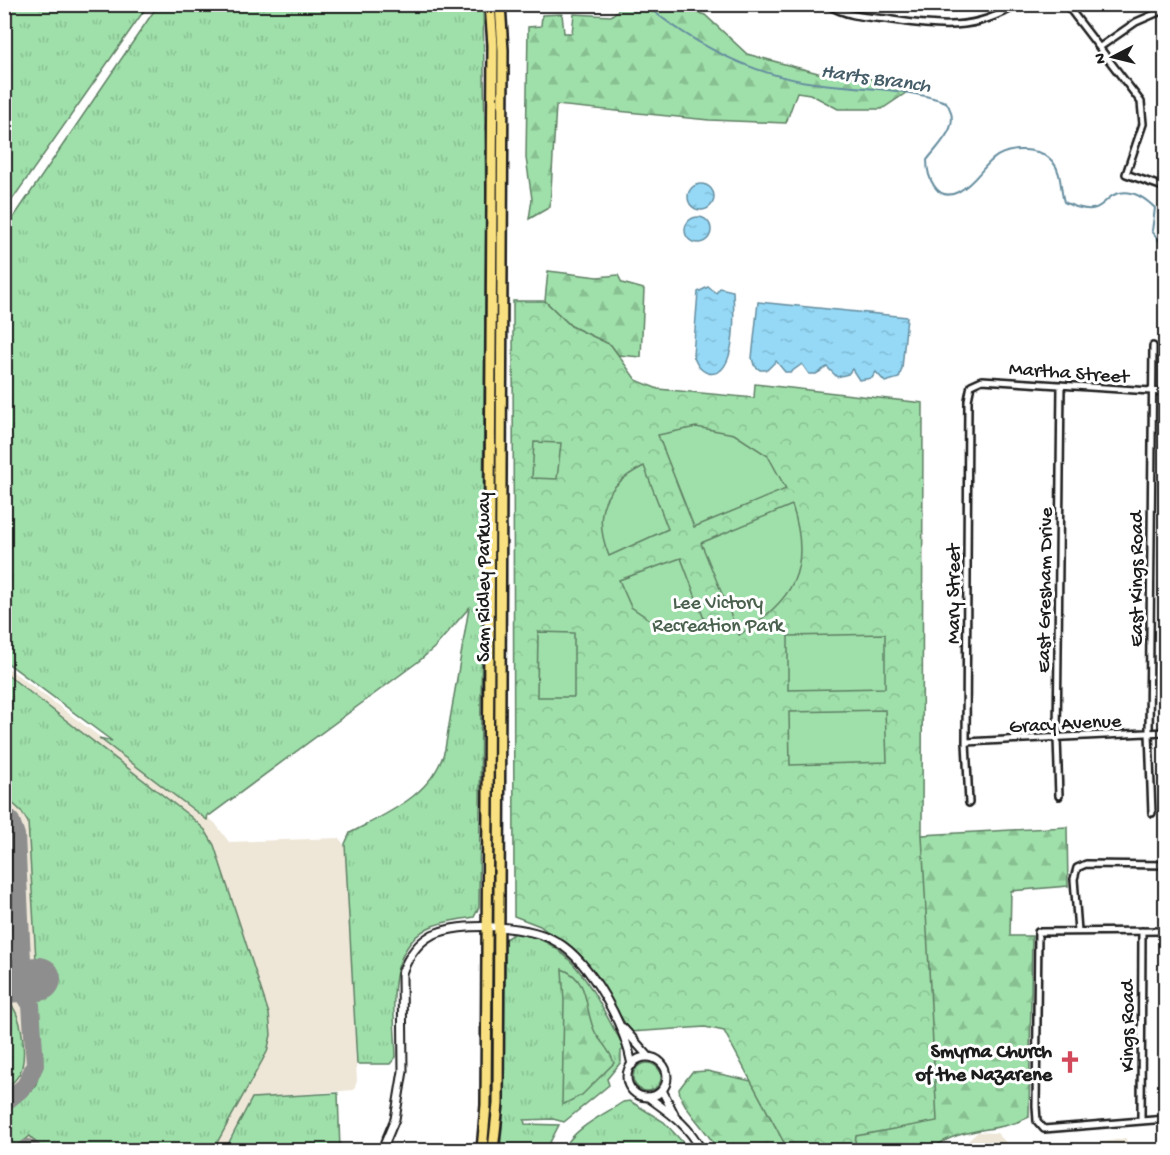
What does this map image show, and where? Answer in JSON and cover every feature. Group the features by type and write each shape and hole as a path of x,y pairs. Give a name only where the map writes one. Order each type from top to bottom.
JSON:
{"main road":[{"name":"Sam Ridley Parkway","path":"482,1150 486,1106 493,57 490,4"},
{"name":"Sam Ridley Parkway","path":"493,1150 498,1104 503,50 500,4"}],"street":[{"path":"827,4 847,14 943,27 986,20 1018,4"},
{"path":"1066,4 1134,89 1143,109 1141,134 1126,174 1166,188"},
{"path":"1101,47 1136,21 1166,9"},
{"name":"East Kings Road","path":"1152,813 1149,733 1153,346"},
{"name":"Martha Street","path":"971,385 982,380 1166,392"},
{"name":"Mary Street","path":"969,803 966,742 968,400 971,385"},
{"name":"East Gresham Drive","path":"1059,796 1057,738 1061,385"},
{"name":"Gracy Avenue","path":"966,742 1166,732"},
{"path":"1078,931 1074,879 1077,868 1086,864 1166,865"},
{"path":"382,1150 395,1119 403,1071 401,986 406,962 421,942 433,935 453,929 519,929 545,936 570,951 593,979 617,1022 629,1048 632,1065"},
{"name":"Kings Road","path":"1141,1121 1142,931"},
{"path":"1166,932 1038,932 1035,1106 1039,1125 1044,1129 1166,1119"},
{"path":"617,1022 649,1058"},
{"path":"648,1097 662,1090 666,1081 664,1068 655,1059 642,1058 632,1065 627,1076 630,1087 674,1114 690,1130 701,1150"},
{"path":"662,1090 674,1114"}],"shaded area":[{"path":"4,665 215,823 229,842 339,838 345,846 357,1081 354,1090 253,1098 223,1150 5,1150"},
{"path":"978,1132 997,1133 1013,1150 958,1150"},
{"path":"1126,1138 1127,1150 1062,1150"}],"green space":[{"path":"4,5 148,5 5,210"},
{"path":"158,5 483,5 486,207 479,907 474,917 445,922 428,928 414,939 404,953 398,968 395,986 396,1057 390,1064 357,1064 345,844 350,833 394,809 420,790 439,765 445,749 469,608 435,647 419,661 210,815 208,814 207,820 99,738 112,741 5,661 5,230"},
{"path":"622,5 672,5 705,15 747,54 818,73 919,84 882,109 838,109 810,94 797,92 786,123 709,120 556,105 550,207 529,219 532,199 526,158 528,27 541,26 542,15 562,14 564,33 572,33 574,14 611,16"},
{"path":"548,271 598,277 618,275 622,283 644,289 641,357 618,355 611,345 571,326 545,301"},
{"name":"Lee Victory Recreation Park","path":"513,301 545,301 571,326 611,345 636,380 658,389 754,398 755,384 923,403 922,835 937,1121 856,1136 854,1150 788,1150 724,1031 705,1027 631,1032 583,960 540,926 514,916"},
{"path":"696,427 734,434 768,456 786,489 694,527 658,435"},
{"path":"534,442 561,443 557,479 532,478"},
{"path":"644,466 668,529 609,556 602,527 605,503 610,492 619,483"},
{"path":"792,505 800,548 799,565 794,581 785,596 773,609 739,635 701,543"},
{"path":"681,558 704,619 678,627 655,623 631,607 619,580"},
{"path":"538,632 574,633 574,697 537,697"},
{"path":"885,634 885,688 788,690 788,636"},
{"path":"5,673 191,817 205,830 214,845 269,1014 271,1035 267,1052 213,1150 43,1150 30,1136 13,1150 5,1150 5,1113 35,1087 42,1064 28,822 21,811 5,796"},
{"path":"885,710 887,762 790,765 789,712"},
{"path":"1067,827 1068,886 1011,891 1010,936 1032,936 1029,1117 1004,1126 954,1137 931,1150 717,1150 684,1103 679,1089 692,1072 707,1071 751,1081 922,835"},
{"path":"515,933 537,938 555,947 570,960 594,993 625,1048 621,1051 621,1062 607,1079 609,1085 564,1122 553,1119 524,1120 525,1124 559,1125 546,1150 500,1150 504,1104 505,939"},
{"path":"562,969 572,974 583,988 592,1025 614,1063 582,1095 562,1105 564,1001"},
{"path":"5,1000 11,1005 19,1020 23,1040 23,1059 21,1071 5,1090"},
{"path":"647,1063 657,1067 661,1077 657,1087 647,1091 637,1087 633,1077 637,1067"},
{"path":"338,1093 340,1150 225,1150 252,1098"},
{"path":"630,1101 664,1122 690,1150 563,1150 582,1128 623,1102"}],"water":[{"path":"701,184 710,188 714,197 710,206 701,210 692,206 688,197 692,188"},
{"path":"698,217 707,221 711,230 707,239 698,243 689,239 685,230 689,221"},
{"path":"708,287 716,293 720,288 733,291 734,312 732,341 725,366 718,372 708,373 700,368 693,355 698,292"},
{"path":"758,302 907,317 899,378 885,382 876,372 872,378 859,380 852,369 848,374 837,377 827,367 816,374 809,374 802,364 791,372 785,372 776,361 767,370 760,370 754,365 752,358"}],"waterway":[{"name":"Harts Branch","path":"650,4 653,11 690,37 729,58 770,74 814,83 914,94 946,102 952,118 951,125 944,139 927,160 931,180 934,186 944,194 958,192 967,186 994,158 1002,154 1025,150 1037,152 1047,156 1056,166 1064,202 1092,209 1099,207 1113,195 1122,192 1132,193 1147,201 1155,208 1152,231 1166,250"}],"taxiway":[{"path":"4,814 11,821 16,835 24,994 31,1005 35,1065 25,1086 4,1103"},
{"path":"24,1150 28,1148 33,1150"}],"runway":[{"path":"4,981 39,979"}],"place":[{"name":"Smyrna Church of the Nazarene","path":"1070,1062"}]}
